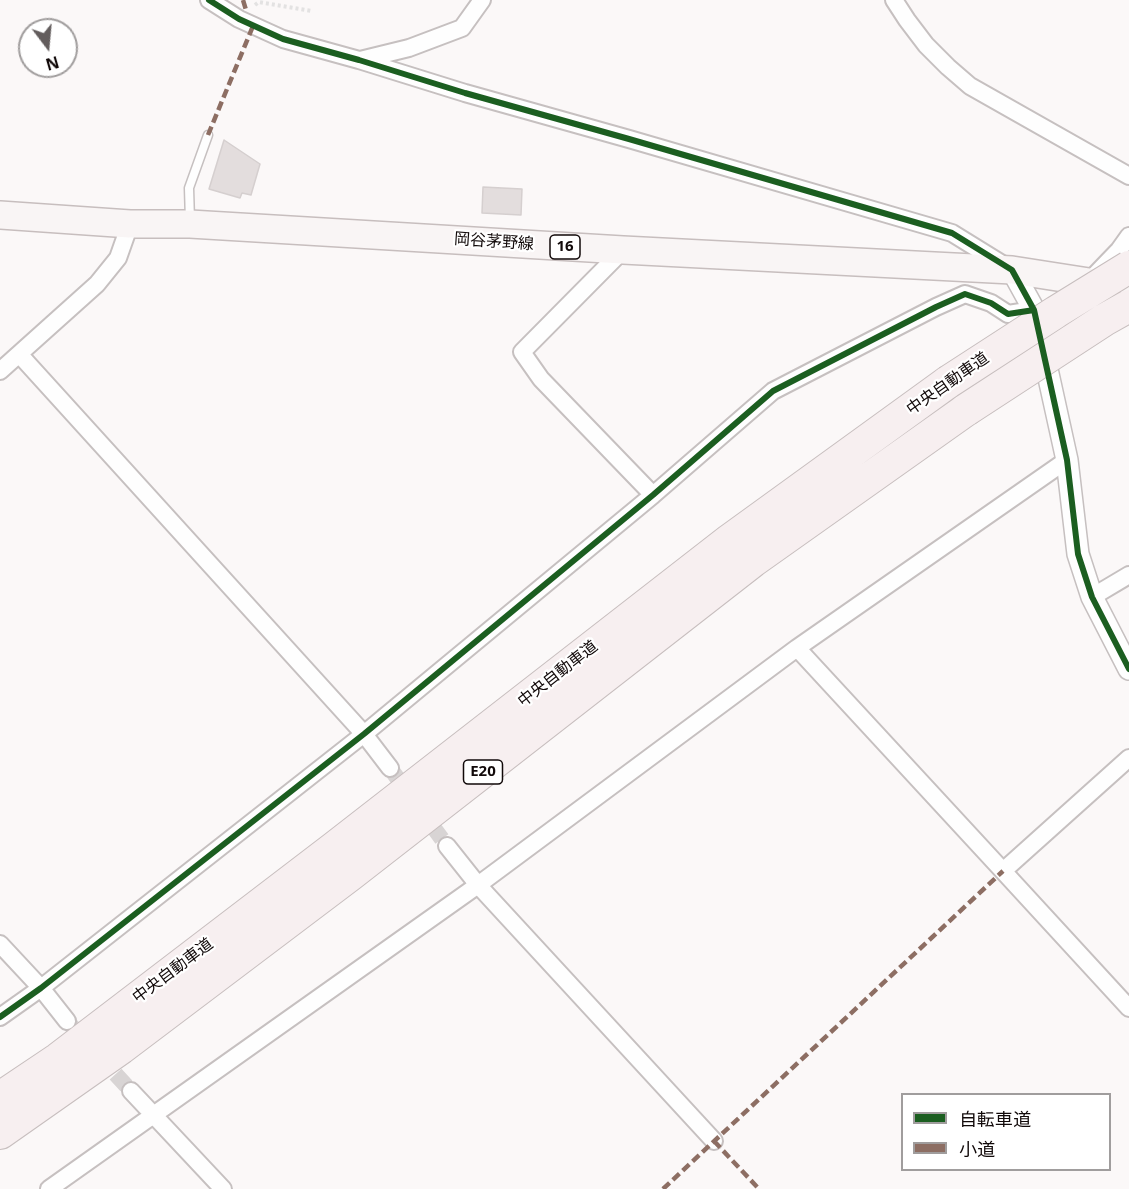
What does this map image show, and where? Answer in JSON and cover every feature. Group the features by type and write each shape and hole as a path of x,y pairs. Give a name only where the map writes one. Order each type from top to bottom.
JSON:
{"highway":[{"name":"中央自動車道","path":"0,1098 58,1059 730,540 948,382 1129,267"},
{"name":"中央自動車道","path":"0,1133 121,1048 350,875 753,561 966,410 1129,306"}],"main road":[{"name":"岡谷茅野線","path":"0,216 130,224 190,224 1012,270 1089,282 1129,292"}],"street":[{"path":"209,0 239,19 283,39 952,233 1012,270 1034,310 1067,460 1078,554 1092,597 1129,669"},
{"path":"359,60 409,48 462,28 482,0"},
{"path":"894,0 926,45 970,86 1129,176"},
{"path":"0,371 97,284 118,258 130,224"},
{"path":"1089,282 1129,236"},
{"path":"623,250 522,352 541,379 653,495"},
{"path":"0,1017 41,988 364,734 653,495 773,391 965,294 991,303 1008,314 1034,310"},
{"path":"19,354 364,734 390,768"},
{"path":"49,1189 478,885 797,648 1067,460"},
{"path":"1092,597 1129,575"},
{"path":"797,648 1129,1008"},
{"path":"1004,871 1129,758"},
{"path":"447,846 478,885 714,1141"},
{"path":"0,944 41,988 67,1021"},
{"path":"131,1091 223,1189"}],"lane":[{"path":"190,224 189,188 208,135"}],"path":[{"path":"239,19 246,10 260,2 312,11"}],"building":[{"path":"224,140 260,164 251,195 242,193 240,198 209,189"},
{"path":"483,187 522,189 521,215 482,213"}],"tunnel":[{"path":"390,768 447,846"},
{"path":"67,1021 131,1091"}],"marked path":[{"path":"243,0 246,10"},
{"path":"208,135 253,26"},
{"path":"663,1189 1003,871"},
{"path":"714,1141 759,1189"}],"cycle path":[{"path":"209,0 239,19 283,39 952,233 1012,270 1034,310 1067,460 1078,554 1092,597 1129,669"},
{"path":"0,1017 41,988 364,734 653,495 773,391 965,294 991,303 1008,314 1034,310"}]}
